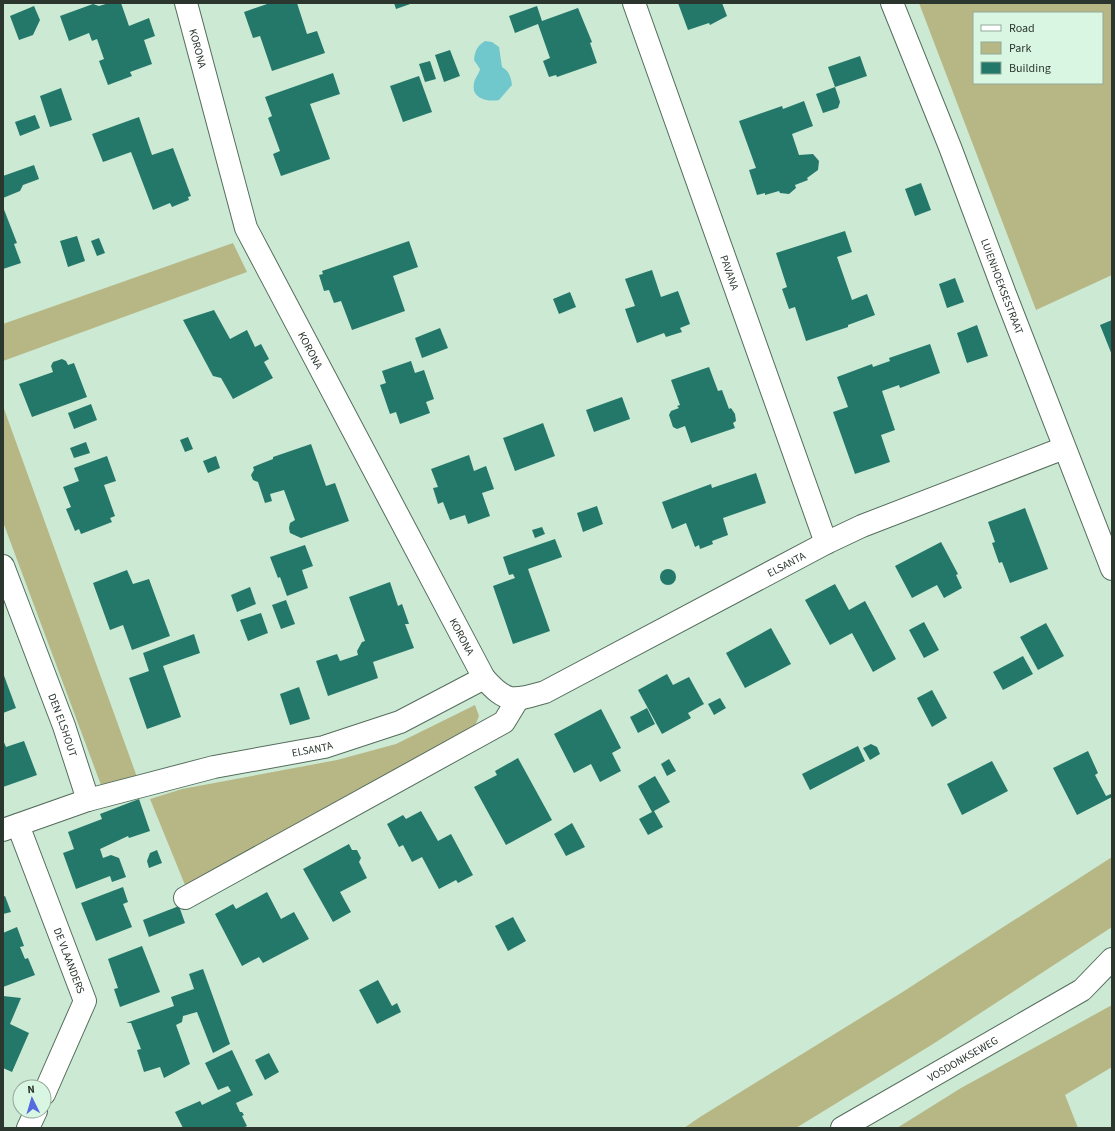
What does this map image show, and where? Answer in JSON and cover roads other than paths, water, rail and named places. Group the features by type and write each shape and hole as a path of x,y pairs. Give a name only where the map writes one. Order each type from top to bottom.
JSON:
{"street":[{"name":"KORONA","path":"186,3 246,228 484,678"},
{"name":"PAVANA","path":"634,3 826,543"},
{"name":"LUIENHOEKSESTRAAT","path":"892,3 950,147 1004,294 1112,569"},
{"name":"ELSANTA","path":"88,800 214,766 324,747 400,722 484,678 498,694 518,699 545,692 826,543 862,526 1064,448"},
{"name":"DEN ELSHOUT","path":"3,566 64,726 88,800"},
{"path":"185,898 504,722 518,699"},
{"path":"10,827 88,800"},
{"name":"DE VLAANDERS","path":"10,827 85,1001 51,1079"},
{"name":"VOSDONKSEWEG","path":"842,1128 1082,990 1112,959"},
{"name":"VOSDONKSEWEG","path":"1082,990 1112,983"}],"water":[{"path":"485,41 492,42 499,47 502,67 508,72 511,79 512,85 499,100 486,100 478,96 474,89 474,82 480,69 474,60 475,54 478,47"}]}
